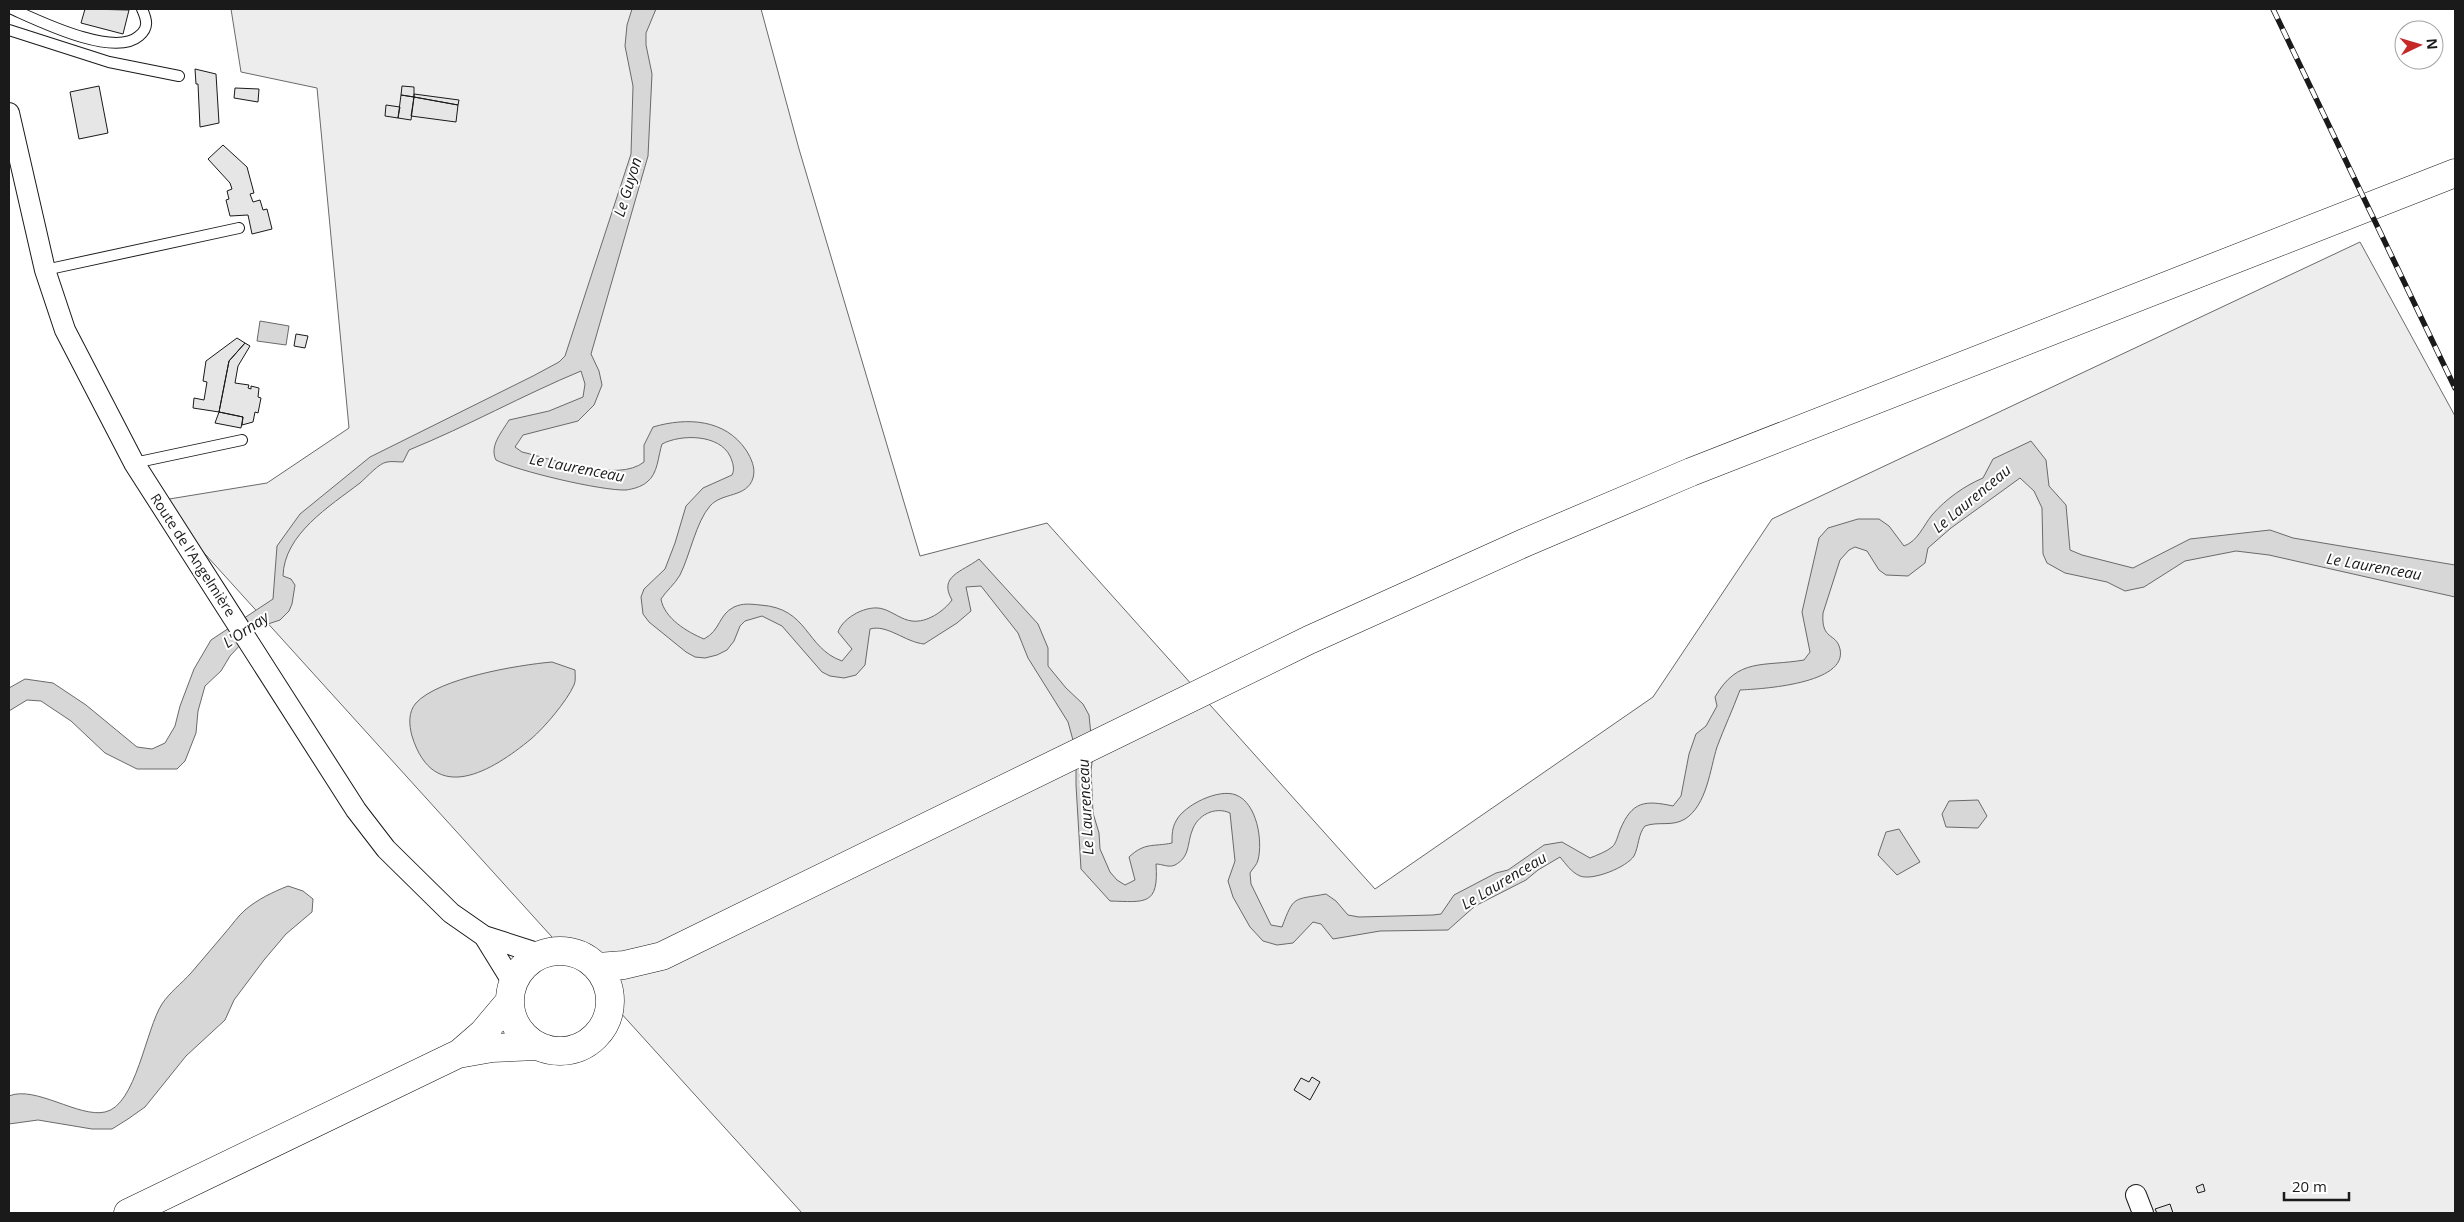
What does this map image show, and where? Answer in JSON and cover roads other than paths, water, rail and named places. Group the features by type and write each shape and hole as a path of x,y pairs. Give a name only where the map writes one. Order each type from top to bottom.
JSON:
{"main road":[{"path":"598,967 624,966 662,956 1309,640 1524,543 1691,472 2455,173"},
{"path":"128,1213 458,1054 483,1033 511,992 524,966 540,954 555,950 571,951 585,957 598,967 605,978 610,992 610,1005 603,1027 594,1038 581,1047 559,1051 537,1046 492,1048 458,1054"},
{"path":"610,1005 632,982 662,956"},
{"path":"511,992 512,1016 517,1028 537,1046"}],"street":[{"name":"Route de l'Angelmière","path":"10,123 45,270 65,330 134,463 356,810 386,849 451,913 484,936 540,954"},
{"name":"Route de l'Angelmière","path":"484,936 511,992"}],"lane":[{"path":"12,9 47,24 104,43 132,42 145,31 147,20 142,9"},
{"path":"9,30 109,62 180,76"},
{"path":"45,270 238,228"},
{"path":"134,463 242,440"}],"water":[{"path":"632,9 656,9 646,33 646,45 652,74 648,156 591,354 599,371 602,385 594,405 578,421 523,435 515,447 522,452 567,464 602,470 618,470 633,468 644,462 644,445 653,427 679,422 704,423 716,426 737,440 746,450 751,460 754,471 753,478 745,489 710,506 697,530 680,575 661,599 663,606 677,624 704,639 714,631 729,610 744,604 760,605 776,608 788,613 798,621 820,647 842,661 852,649 838,632 850,617 863,610 877,608 887,610 908,620 918,621 929,618 940,612 952,600 948,592 948,585 954,575 979,559 1038,624 1048,648 1048,666 1066,688 1083,704 1089,715 1093,756 1091,770 1093,813 1099,833 1100,849 1110,872 1125,885 1135,880 1129,857 1145,847 1172,843 1172,834 1176,821 1186,809 1203,799 1229,793 1243,799 1254,814 1260,843 1257,862 1250,873 1251,884 1271,925 1282,927 1292,904 1307,897 1326,894 1336,901 1348,915 1359,917 1441,914 1454,895 1496,873 1508,870 1544,845 1562,842 1590,858 1604,852 1610,849 1616,842 1625,820 1635,808 1647,803 1673,806 1681,796 1689,754 1696,734 1706,726 1717,706 1715,697 1733,675 1753,666 1804,660 1810,652 1802,612 1819,538 1828,528 1858,519 1879,519 1889,526 1904,546 1909,544 1917,537 1932,515 1949,498 1983,478 1993,459 2031,441 2046,460 2049,486 2066,505 2070,550 2082,555 2133,568 2190,539 2270,530 2293,538 2455,565 2455,597 2269,555 2236,551 2185,561 2144,587 2125,591 2107,582 2065,573 2047,563 2043,554 2042,508 2034,491 2020,478 1951,528 1928,548 1925,563 1908,576 1886,575 1879,570 1867,551 1855,547 1849,550 1840,560 1823,613 1824,628 1840,649 1839,661 1831,670 1801,682 1783,686 1740,690 1717,747 1707,786 1698,805 1692,813 1680,821 1645,826 1634,856 1624,864 1601,875 1586,877 1574,872 1560,857 1538,870 1526,880 1475,906 1448,930 1380,931 1333,939 1321,924 1313,922 1293,943 1277,945 1263,941 1250,927 1233,897 1228,881 1235,861 1230,813 1213,811 1198,820 1194,825 1186,854 1180,862 1170,866 1156,864 1155,888 1147,899 1132,902 1110,901 1081,869 1076,751 1068,722 1028,658 1018,633 981,586 966,587 971,611 957,623 924,644 883,629 870,629 865,665 856,675 844,678 830,676 822,672 782,626 762,616 745,621 740,626 734,641 727,650 705,658 695,657 686,652 649,622 643,614 641,597 644,589 665,569 686,506 703,488 732,475 733,464 725,449 709,440 689,438 670,441 662,444 656,470 651,479 645,484 626,490 560,480 496,460 494,455 495,444 509,420 549,411 583,397 585,384 581,371 409,450 403,462 389,462 380,465 311,522 291,547 285,561 283,576 291,579 295,585 289,611 280,620 256,628 230,656 221,671 205,686 198,711 196,733 185,761 177,769 137,769 105,753 71,721 41,701 27,700 9,711 9,688 25,679 53,683 86,705 137,747 152,749 165,743 175,726 180,706 194,669 211,640 273,599 277,546 300,514 370,457 533,376 559,362 565,356 631,154 633,86 625,46 627,25"},
{"path":"260,321 289,326 286,345 257,341"},
{"path":"552,662 575,670 574,685 561,706 548,721 531,739 516,751 482,771 465,776 449,777 434,771 422,758 412,736 410,719 413,707 427,694 442,686 480,674"},
{"path":"1978,800 1987,816 1978,828 1946,827 1942,814 1949,801"},
{"path":"1899,829 1920,862 1897,875 1878,855 1886,832"},
{"path":"288,886 303,891 313,899 312,912 286,934 234,1000 225,1020 186,1056 145,1107 112,1129 92,1129 38,1120 9,1124 9,1096 20,1094 44,1098 94,1113 105,1112 116,1107 125,1096 132,1082 156,1015 165,1000 191,973 242,912 260,899"}],"railway":[{"path":"2273,9 2455,388"}],"water label":[{"name":"Le Guyon","path":"628,187"},
{"name":"Le Laurenceau","path":"577,468"},
{"name":"Le Laurenceau","path":"1972,499"},
{"name":"Le Laurenceau","path":"2374,567"},
{"name":"L'Ornay","path":"246,630"},
{"name":"Le Laurenceau","path":"1086,807"},
{"name":"Le Laurenceau","path":"1504,881"}]}
